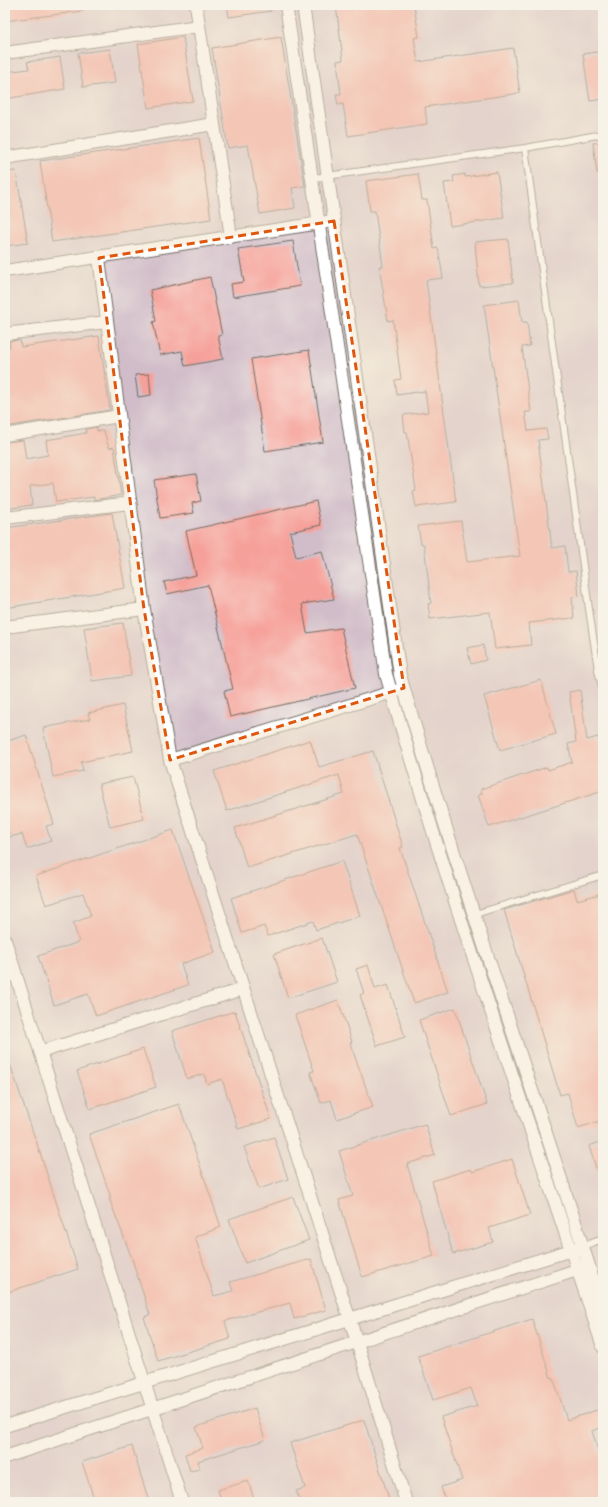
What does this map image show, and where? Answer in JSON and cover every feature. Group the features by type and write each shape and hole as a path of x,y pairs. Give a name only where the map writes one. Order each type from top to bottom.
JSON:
{"street":[{"path":"196,5 231,237"},
{"path":"286,5 386,674 412,763 509,1065 577,1248"},
{"path":"303,5 399,668 424,758 475,914 577,1248 603,1347"},
{"path":"5,53 199,26"},
{"path":"5,158 214,124"},
{"path":"5,271 334,221"},
{"path":"98,258 144,609 170,760 406,1502"},
{"path":"5,334 106,322"},
{"path":"5,434 118,416"},
{"path":"5,518 130,503"},
{"path":"5,627 144,609"},
{"path":"170,760 404,688"},
{"path":"5,940 182,1502"},
{"path":"40,1052 243,989"},
{"path":"5,1426 577,1248"},
{"path":"583,1268 603,1312"},
{"path":"5,1456 583,1268"}],"lane":[{"path":"313,178 525,148 603,134"},
{"path":"525,148 590,616 603,691"},
{"path":"475,914 603,875"},
{"path":"577,1248 603,1239"}],"highlighted area":[{"path":"334,221 404,688 170,760 144,609 99,258"}],"shaded area":[{"path":"5,5 603,5 603,1502 5,1502"}],"building":[{"path":"5,5 83,5 83,11 5,21"},
{"path":"227,5 270,5 271,11 229,17"},
{"path":"336,5 414,5 419,37 414,38 418,62 513,48 520,93 425,107 427,124 348,136 343,104 338,105 336,94 341,94 337,61 343,60"},
{"path":"183,37 193,101 148,108 138,44"},
{"path":"281,37 305,186 292,188 295,208 260,214 248,145 228,148 212,48"},
{"path":"110,49 115,83 83,87 78,53"},
{"path":"603,51 603,99 590,101 583,54"},
{"path":"60,57 65,89 5,99 5,72 29,69 27,62"},
{"path":"199,138 211,219 52,242 40,161"},
{"path":"603,142 603,172 597,173 593,143"},
{"path":"16,171 28,243 5,246 5,172"},
{"path":"497,172 504,218 450,226 444,183 454,182 453,176 465,174 465,177"},
{"path":"418,174 422,200 427,200 434,249 438,248 443,278 426,280 456,502 416,507 413,491 416,490 403,415 428,412 425,391 397,395 395,380 401,379 393,320 388,321 379,266 383,266 375,211 370,211 366,181"},
{"path":"508,239 513,283 479,286 475,242"},
{"path":"293,241 300,286 233,297 231,284 244,282 238,249"},
{"path":"210,277 222,335 218,336 223,359 185,366 182,351 160,355 153,322 156,321 150,290"},
{"path":"519,300 522,322 527,322 530,346 522,347 531,412 525,412 528,431 546,429 548,439 538,440 552,548 565,546 568,572 576,571 579,596 572,597 574,618 529,623 531,645 495,649 490,612 430,619 428,604 431,603 424,544 421,544 418,526 461,521 467,562 520,556 484,305"},
{"path":"99,336 110,410 5,427 5,348 10,347 9,341 20,340 21,347"},
{"path":"309,350 323,442 265,451 251,359"},
{"path":"149,374 151,395 138,397 135,375"},
{"path":"97,427 97,431 104,431 109,448 114,447 121,495 94,500 94,497 56,502 53,483 30,486 32,505 5,509 5,442 23,440 26,459 48,455 46,440 86,433 86,429"},
{"path":"196,474 201,501 192,503 194,513 160,518 154,480"},
{"path":"316,501 321,525 290,532 296,557 322,551 334,599 302,604 307,633 341,628 355,688 230,717 224,691 233,689 208,585 167,594 164,582 196,575 186,531"},
{"path":"112,513 125,588 5,608 5,528"},
{"path":"123,623 131,676 92,681 84,628"},
{"path":"483,645 486,660 471,664 467,648"},
{"path":"541,680 556,734 500,750 484,696"},
{"path":"580,690 587,740 598,737 603,752 603,791 489,827 478,795 482,794 481,789 547,767 548,770 572,762 568,744 576,742 569,692"},
{"path":"123,705 133,751 81,762 83,771 53,777 43,728 90,719 88,713"},
{"path":"26,735 54,824 46,826 51,841 27,849 22,834 10,837 5,822 5,819 8,818 5,808 5,742"},
{"path":"310,740 319,767 373,751 403,847 400,848 448,992 414,1003 357,834 247,868 235,828 344,794 339,775 227,811 214,771"},
{"path":"133,777 144,819 110,827 99,784"},
{"path":"173,830 215,952 181,964 188,985 96,1016 88,994 54,1005 38,956 79,942 73,923 91,916 83,893 46,905 36,876"},
{"path":"342,861 360,916 316,930 313,921 268,936 264,926 242,933 231,898"},
{"path":"574,889 577,900 600,894 603,905 603,1120 578,1128 568,1093 560,1095 504,910"},
{"path":"322,938 337,982 288,998 274,954"},
{"path":"368,965 375,989 388,985 405,1037 377,1046 360,995 364,993 356,969"},
{"path":"338,1000 352,1042 350,1043 373,1107 337,1119 331,1100 321,1103 310,1072 314,1071 295,1015"},
{"path":"455,1008 487,1104 451,1116 419,1020"},
{"path":"235,1011 271,1119 238,1129 222,1079 207,1084 204,1074 187,1079 172,1031"},
{"path":"143,1049 156,1087 90,1109 77,1071"},
{"path":"5,1055 7,1055 78,1269 5,1293"},
{"path":"179,1104 221,1227 195,1237 214,1296 233,1291 230,1282 311,1259 326,1310 294,1319 290,1303 225,1321 230,1339 158,1361 144,1317 150,1315 131,1256 109,1198 111,1198 89,1134"},
{"path":"425,1124 435,1155 407,1164 434,1256 362,1277 339,1200 353,1196 339,1151"},
{"path":"274,1137 288,1179 259,1189 244,1147"},
{"path":"603,1141 603,1183 601,1184 589,1146"},
{"path":"512,1159 530,1215 489,1228 493,1242 453,1254 432,1181 471,1169 472,1172"},
{"path":"293,1197 309,1240 245,1263 229,1219"},
{"path":"532,1319 551,1378 553,1377 567,1420 603,1408 603,1427 592,1431 603,1466 603,1502 446,1502 441,1487 462,1480 441,1417 477,1406 471,1388 433,1400 418,1356"},
{"path":"255,1408 265,1440 198,1461 200,1469 190,1471 185,1454 203,1448 196,1427"},
{"path":"364,1420 390,1502 300,1502 296,1491 305,1488 290,1443"},
{"path":"132,1446 149,1502 95,1502 82,1462"},
{"path":"248,1481 255,1502 222,1502 218,1490"}]}
